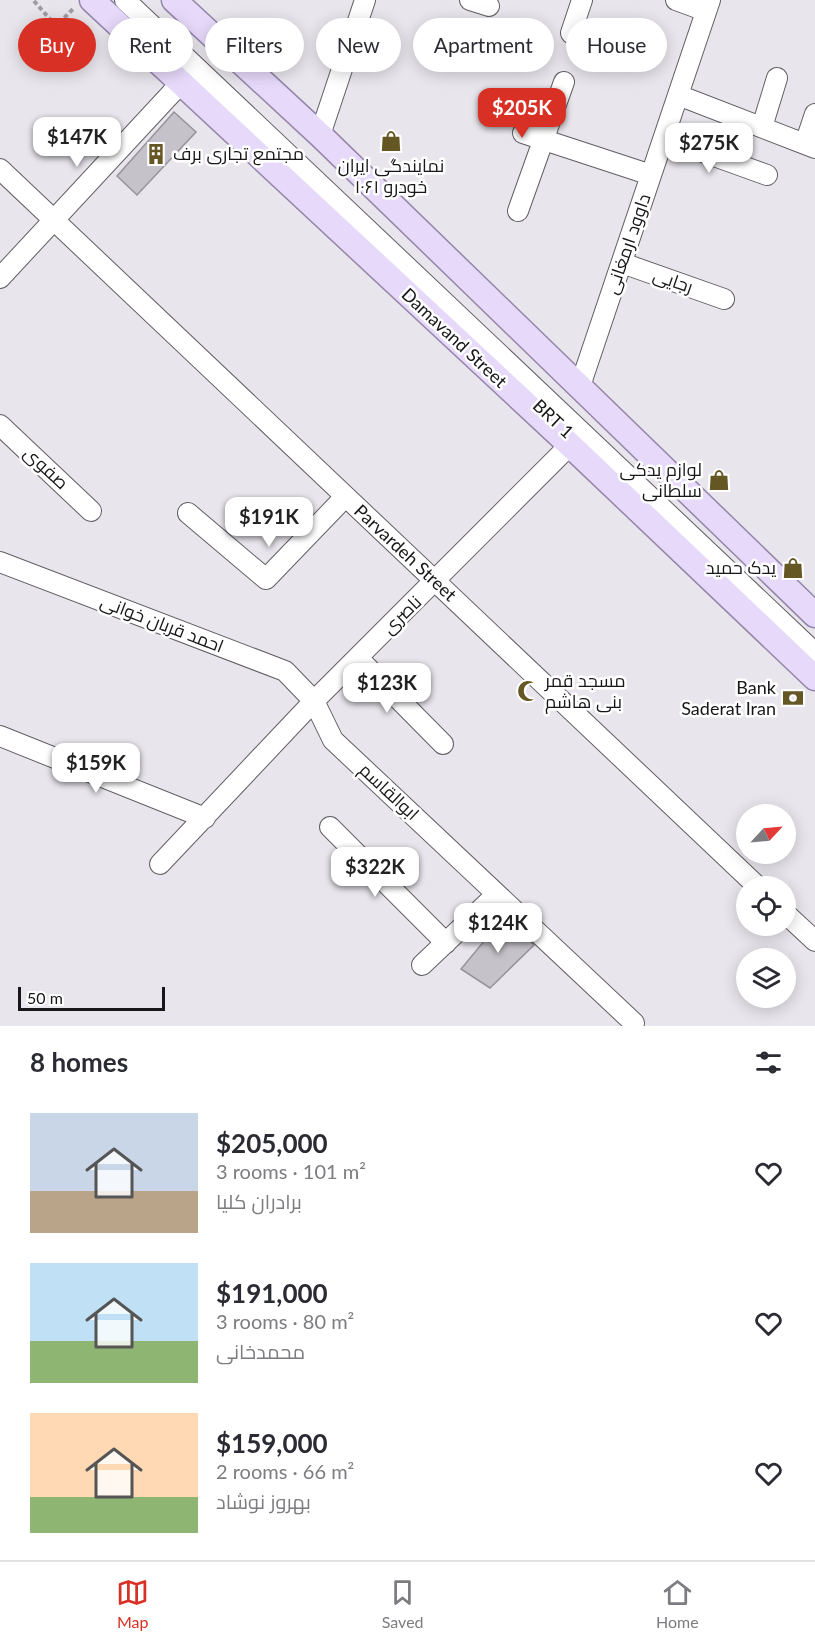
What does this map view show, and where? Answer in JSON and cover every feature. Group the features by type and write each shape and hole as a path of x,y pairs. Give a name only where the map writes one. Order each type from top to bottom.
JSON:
{"main road":[{"name":"Damavand Street","path":"92,0 570,445 815,678"},
{"path":"174,0 320,135 815,615"}],"street":[{"name":"BRT 1","path":"106,0 815,665"},
{"name":"BRT 1","path":"125,0 815,653"},
{"path":"320,135 365,0"},
{"path":"576,18 582,0"},
{"path":"676,0 708,6"},
{"name":"داوود ارمغانی","path":"580,386 708,6"},
{"path":"762,128 777,78"},
{"path":"518,211 564,82"},
{"path":"0,278 181,84"},
{"path":"678,95 810,146 815,114"},
{"path":"523,133 651,175"},
{"path":"664,138 766,175"},
{"name":"Parvardeh Street","path":"0,169 746,876"},
{"name":"رجایی","path":"622,263 724,299"},
{"name":"صفوی","path":"0,425 91,510"},
{"name":"ناصری","path":"160,864 314,701 570,445"},
{"path":"188,513 266,579 345,497"},
{"name":"احمد قربان خوانی","path":"0,562 285,671 314,701"},
{"path":"358,658 443,744"},
{"name":"ابوالقاسم","path":"314,701 333,740 634,1023"},
{"path":"0,736 205,818"},
{"path":"330,827 446,943"},
{"path":"422,965 497,894"},
{"path":"796,924 815,942"}],"path":[{"path":"34,1 56,26 82,0"}],"building":[{"name":"مجتمع تجاری برف","path":"174,112 196,132 137,195 117,176"},
{"path":"504,917 534,945 490,988 461,969"}],"place":[{"name":"نمایندگی ایران خودرو ۱۰۶۱","path":"391,141"},
{"name":"مجتمع تجاری برف","path":"156,154"},
{"name":"لوازم یدکی سلطانی","path":"719,480"},
{"name":"یدک حمید","path":"793,568"},
{"name":"مسجد قمر بنی هاشم","path":"528,691"},
{"name":"Bank Saderat Iran","path":"793,698"}]}
